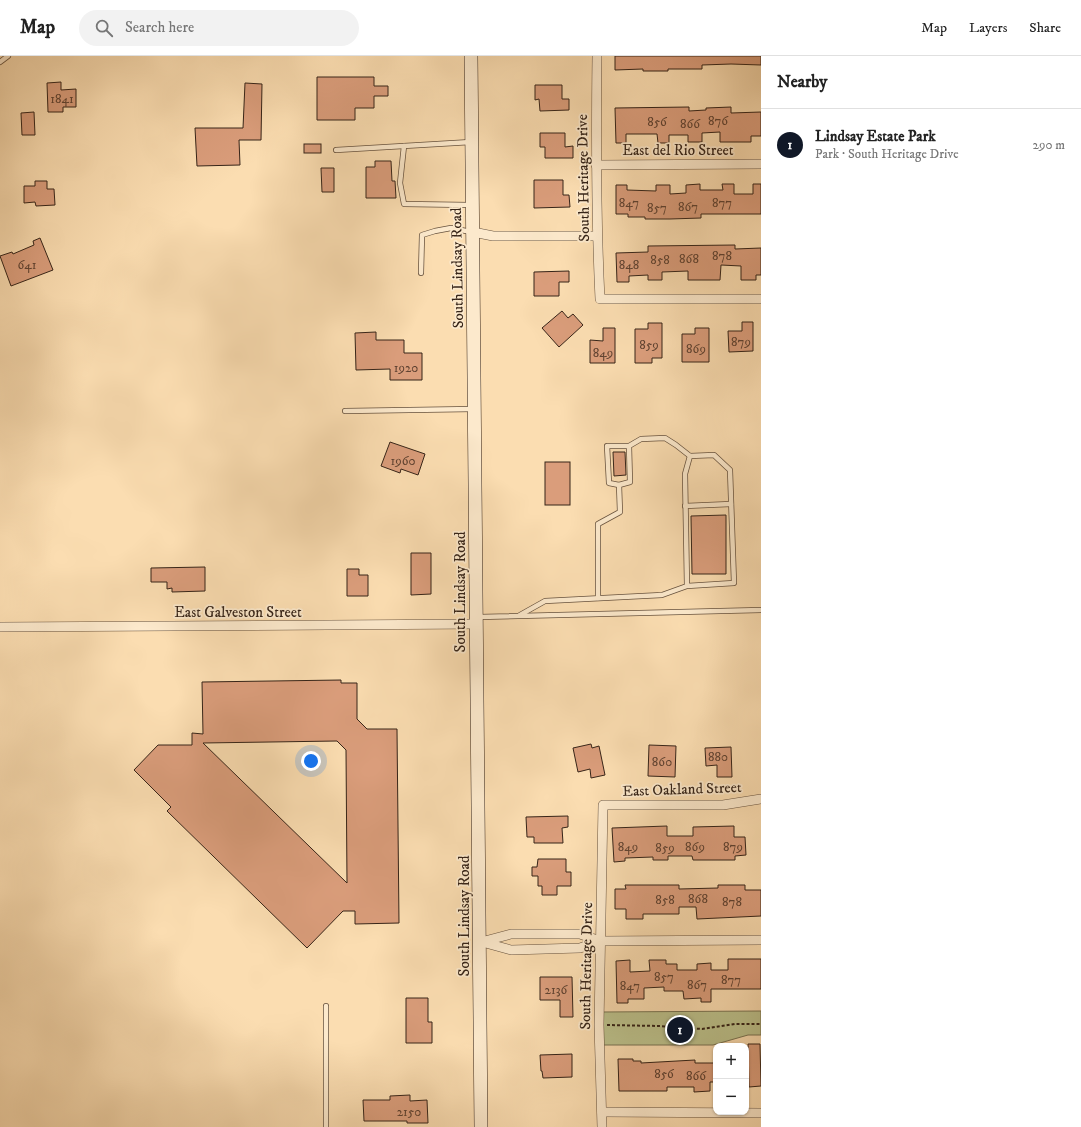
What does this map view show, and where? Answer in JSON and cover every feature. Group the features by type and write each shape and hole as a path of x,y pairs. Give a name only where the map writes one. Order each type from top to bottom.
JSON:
{"main road":[{"name":"South Lindsay Road","path":"470,56 481,942 481,1127"}],"street":[{"name":"South Heritage Drive","path":"597,56 596,165 600,299 761,299"},
{"name":"East del Rio Street","path":"596,165 761,164"},
{"path":"473,232 493,236 597,236"},
{"name":"East Galveston Street","path":"0,627 477,620"},
{"name":"East Oakland Street","path":"603,805 723,805 761,800"},
{"name":"South Heritage Drive","path":"602,1127 600,941 603,805"},
{"path":"481,942 511,934 580,934 600,941"},
{"path":"481,942 510,950 580,948 600,941 761,940"},
{"path":"602,1112 761,1113"}],"lane":[{"path":"0,62 8,56"},
{"path":"336,150 471,142"},
{"path":"404,146 400,183 404,204 472,205"},
{"path":"421,273 422,235 452,228 473,232"},
{"path":"345,411 474,410"},
{"path":"520,615 545,601 662,595 687,586 734,583 730,470 714,455 690,456 665,438 641,439 629,446 607,446 609,483 619,485 630,482 629,446"},
{"path":"687,586 685,474 690,456"},
{"path":"598,598 598,524 620,512 619,485"},
{"path":"686,506 731,504"},
{"path":"477,620 520,615 761,610"},
{"path":"326,1006 326,1127"}],"path":[{"path":"600,1025 659,1026 702,1029 735,1024 761,1024"}],"green space":[{"path":"761,1011 761,1035 748,1035 720,1043 713,1043 713,1045 600,1045 600,1012"}],"building":[{"path":"615,56 761,56 761,65 702,65 702,69 668,69 668,71 643,71 643,69 615,70"},
{"path":"317,77 374,77 374,86 388,86 388,96 374,96 374,108 355,108 355,120 317,120"},
{"path":"61,82 61,90 76,89 76,107 63,107 63,112 48,112 47,83"},
{"path":"245,83 262,84 261,140 239,140 240,165 197,166 195,128 243,128"},
{"path":"535,85 562,85 562,99 569,99 569,110 540,111 539,99 535,100"},
{"path":"689,107 689,111 706,110 706,108 731,107 731,113 761,112 761,136 751,136 751,142 720,142 720,132 702,133 702,142 688,142 688,135 669,135 669,143 658,143 657,134 626,134 626,143 616,143 615,108"},
{"path":"34,112 35,135 22,135 21,113"},
{"path":"540,133 565,133 565,147 573,146 573,158 545,158 545,147 540,147"},
{"path":"304,144 321,144 321,153 304,153"},
{"path":"375,161 391,161 392,181 395,181 396,198 366,198 366,167 375,167"},
{"path":"321,168 334,168 334,192 322,192"},
{"path":"534,180 563,180 563,195 569,195 570,207 534,208"},
{"path":"35,181 47,181 47,189 54,189 55,205 36,206 35,202 24,203 24,186 35,186"},
{"path":"700,184 700,190 723,190 722,184 734,184 734,194 753,194 753,184 761,184 761,214 701,214 701,218 645,219 645,217 628,217 628,214 616,214 616,185 627,185 627,190 656,191 656,185 670,185 670,194 686,193 686,185"},
{"path":"40,238 53,270 11,286 0,256 12,252 13,254 34,245 33,241"},
{"path":"735,245 735,249 761,248 761,275 756,275 756,280 741,280 741,266 721,265 720,280 688,280 688,271 662,272 662,280 648,280 648,275 629,276 629,282 617,282 616,253 648,252 648,246"},
{"path":"569,271 569,282 559,282 559,296 534,296 534,272"},
{"path":"562,311 568,318 573,314 583,325 559,347 542,328"},
{"path":"742,322 753,322 753,351 729,352 728,331 742,331"},
{"path":"648,323 662,323 662,358 652,358 652,363 635,363 635,329 648,329"},
{"path":"603,328 615,328 615,363 590,363 590,340 603,341"},
{"path":"695,328 709,328 709,362 682,362 682,334 695,334"},
{"path":"376,332 376,340 404,340 404,353 422,353 422,380 390,380 390,369 356,370 355,333"},
{"path":"390,442 425,454 418,475 401,469 400,473 381,466"},
{"path":"613,452 625,452 626,475 614,476"},
{"path":"545,462 570,462 570,505 545,505"},
{"path":"726,515 726,574 692,574 691,516"},
{"path":"411,553 431,553 431,594 411,595"},
{"path":"205,567 205,591 172,592 172,588 167,589 167,582 151,582 151,568"},
{"path":"347,569 359,569 359,575 368,575 368,596 347,596"},
{"path":"341,680 341,683 357,683 357,719 367,729 397,729 399,923 355,924 355,911 343,911 307,948 167,811 171,807 134,770 158,745 192,745 192,733 203,734 202,682","holes":["337,741 346,750 347,883 203,743"]},
{"path":"591,744 592,748 599,746 605,775 591,778 590,769 578,772 573,748"},
{"path":"649,745 676,746 675,777 648,776"},
{"path":"731,747 732,777 717,777 717,765 706,766 705,748"},
{"path":"568,816 568,827 562,828 563,843 534,843 534,837 527,837 526,817"},
{"path":"667,826 667,836 693,836 693,827 734,826 734,837 745,837 746,855 735,856 735,860 693,860 692,856 668,856 668,860 653,860 653,857 625,858 625,861 614,862 612,828"},
{"path":"538,859 566,859 566,872 571,872 571,886 557,886 557,895 542,895 542,886 538,886 538,876 532,876 532,867 537,867"},
{"path":"625,885 679,885 679,889 718,888 718,885 745,885 745,890 761,890 761,916 697,919 696,907 679,907 679,914 643,914 643,919 626,919 626,909 615,909 615,889 626,889"},
{"path":"728,959 761,959 761,989 711,989 711,1002 701,1002 701,998 684,999 683,991 664,991 664,987 644,988 644,999 628,999 628,1003 617,1003 616,961 630,960 630,972 650,971 649,960 666,960 666,964 677,964 677,970 697,970 697,964 711,963 711,970 728,970"},
{"path":"540,977 572,977 573,1017 560,1017 560,1000 540,1000"},
{"path":"406,998 428,998 428,1022 432,1022 432,1043 406,1043"},
{"path":"749,1044 760,1044 761,1086 749,1087"},
{"path":"572,1054 572,1077 543,1078 540,1055"},
{"path":"618,1059 633,1059 633,1061 641,1061 641,1063 695,1060 695,1063 713,1063 713,1082 710,1082 710,1091 694,1092 694,1087 667,1087 667,1091 619,1091"},
{"path":"410,1095 410,1101 427,1100 428,1123 407,1123 407,1121 364,1121 363,1100 390,1100 390,1096"}],"place":[{"name":"Lindsay Estate Park","path":"680,1030"}]}
